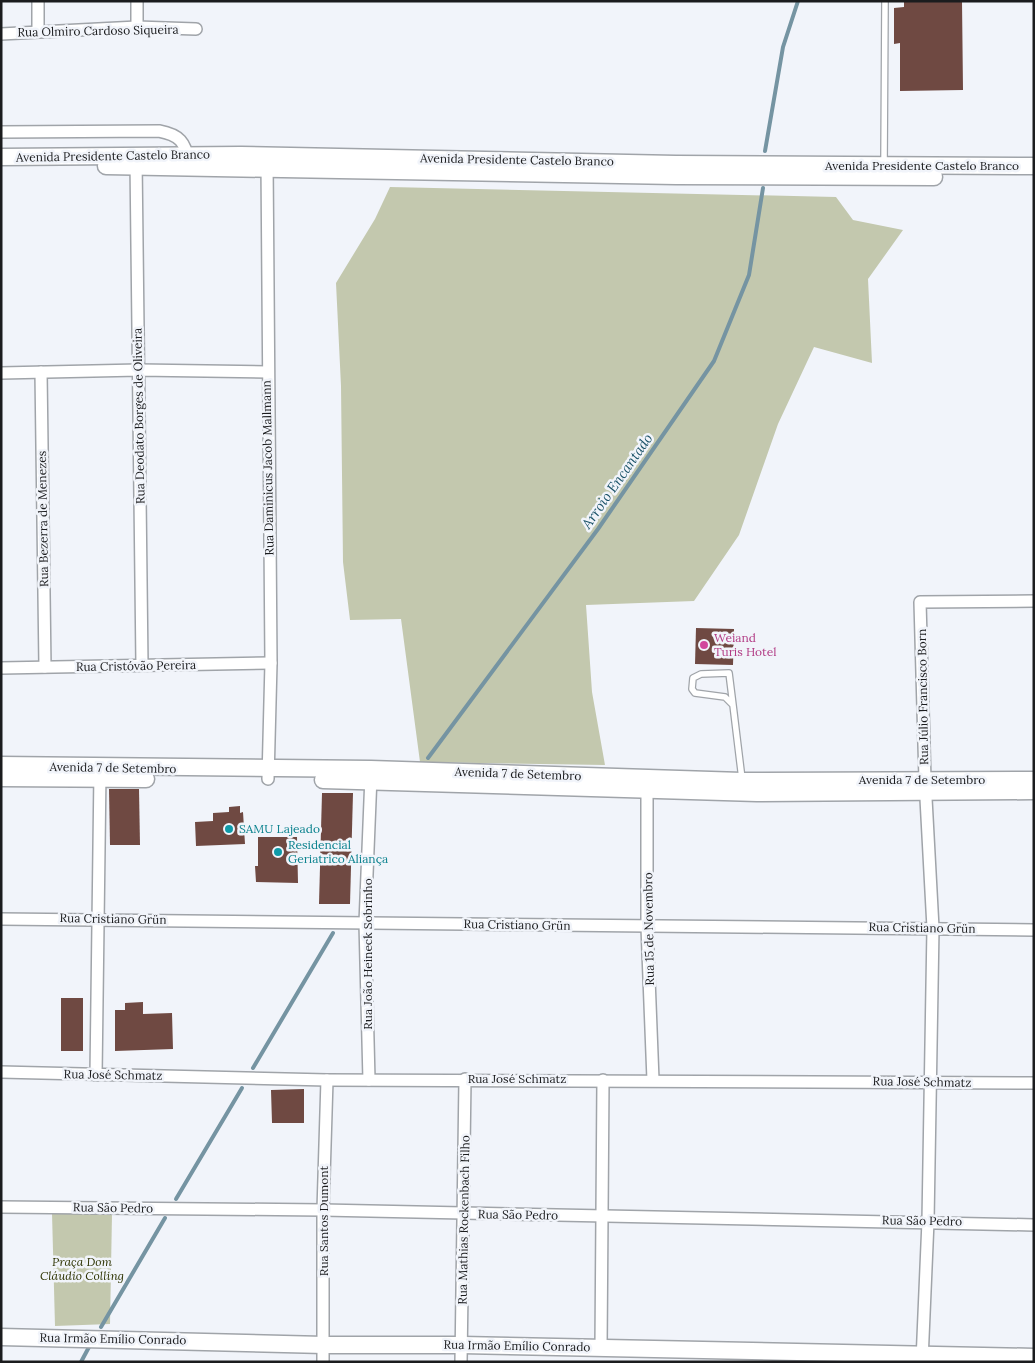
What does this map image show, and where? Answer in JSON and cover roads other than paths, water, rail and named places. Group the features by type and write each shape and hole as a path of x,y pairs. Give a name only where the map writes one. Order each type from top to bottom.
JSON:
{"main road":[{"name":"Avenida Presidente Castelo Branco","path":"1,157 268,162 676,176 962,171 1034,166"},
{"name":"Avenida Presidente Castelo Branco","path":"1,167 136,160"},
{"name":"Avenida Presidente Castelo Branco","path":"962,171 1034,177"},
{"name":"Avenida 7 de Setembro","path":"1,765 100,774"},
{"name":"Avenida 7 de Setembro","path":"1,778 100,774 371,775 742,787 925,786 1034,780"},
{"name":"Avenida 7 de Setembro","path":"925,786 1034,791"},
{"name":"Rua Irmão Emílio Conrado","path":"1,1336 324,1345 462,1345 601,1355 922,1358 1034,1357"}],"street":[{"path":"38,1 38,31"},
{"path":"136,1 137,28"},
{"name":"Rua Olmiro Cardoso Siqueira","path":"1,34 137,28 196,29"},
{"path":"1,132 159,131 175,134 182,141 189,160"},
{"name":"Rua Deodato Borges de Oliveira","path":"136,160 142,666"},
{"name":"Rua Daminicus Jacob Mallmann","path":"267,774 271,663 267,372 268,162"},
{"path":"1,372 139,370 267,372"},
{"name":"Rua Bezerra de Menezes","path":"41,372 45,667"},
{"name":"Rua Júlio Francisco Born","path":"922,1358 928,1221 933,928 925,786 920,602 1034,601"},
{"name":"Rua Cristóvão Pereira","path":"1,668 271,663"},
{"path":"96,1075 100,774"},
{"name":"Rua João Heineck Sobrinho","path":"369,1080 365,923 371,775"},
{"name":"Rua 15 de Novembro","path":"647,784 647,927 653,1080"},
{"name":"Rua Cristiano Grün","path":"1,918 1034,930"},
{"name":"Rua José Schmatz","path":"1,1072 327,1080 653,1080 1034,1084"},
{"name":"Rua Mathias Rockenbach Filho","path":"461,1362 465,1214 465,1079"},
{"name":"Rua Santos Dumont","path":"323,1362 323,1210 327,1080"},
{"path":"601,1355 604,1216 603,1080"},
{"name":"Rua São Pedro","path":"1,1207 323,1210 1034,1224"}],"lane":[{"path":"883,171 885,1"},
{"path":"733,704 725,697 695,693 692,689 693,678 701,674 729,673 733,704 742,787"}],"waterway":[{"name":"Arroio Encantado","path":"765,151 783,47 798,1"},
{"name":"Arroio Encantado","path":"428,758 598,529 714,361 749,275 763,188"},
{"path":"253,1068 333,933"},
{"path":"176,1199 242,1088"},
{"path":"101,1327 165,1218"},
{"path":"81,1362 89,1347"}],"place":[{"name":"Weiand Turis Hotel","path":"704,645"},
{"name":"SAMU Lajeado","path":"229,829"},
{"name":"Residencial Geriatrico Aliança","path":"278,852"}],"park label":[{"name":"Praça Dom Cláudio Colling","path":"82,1269"}]}
